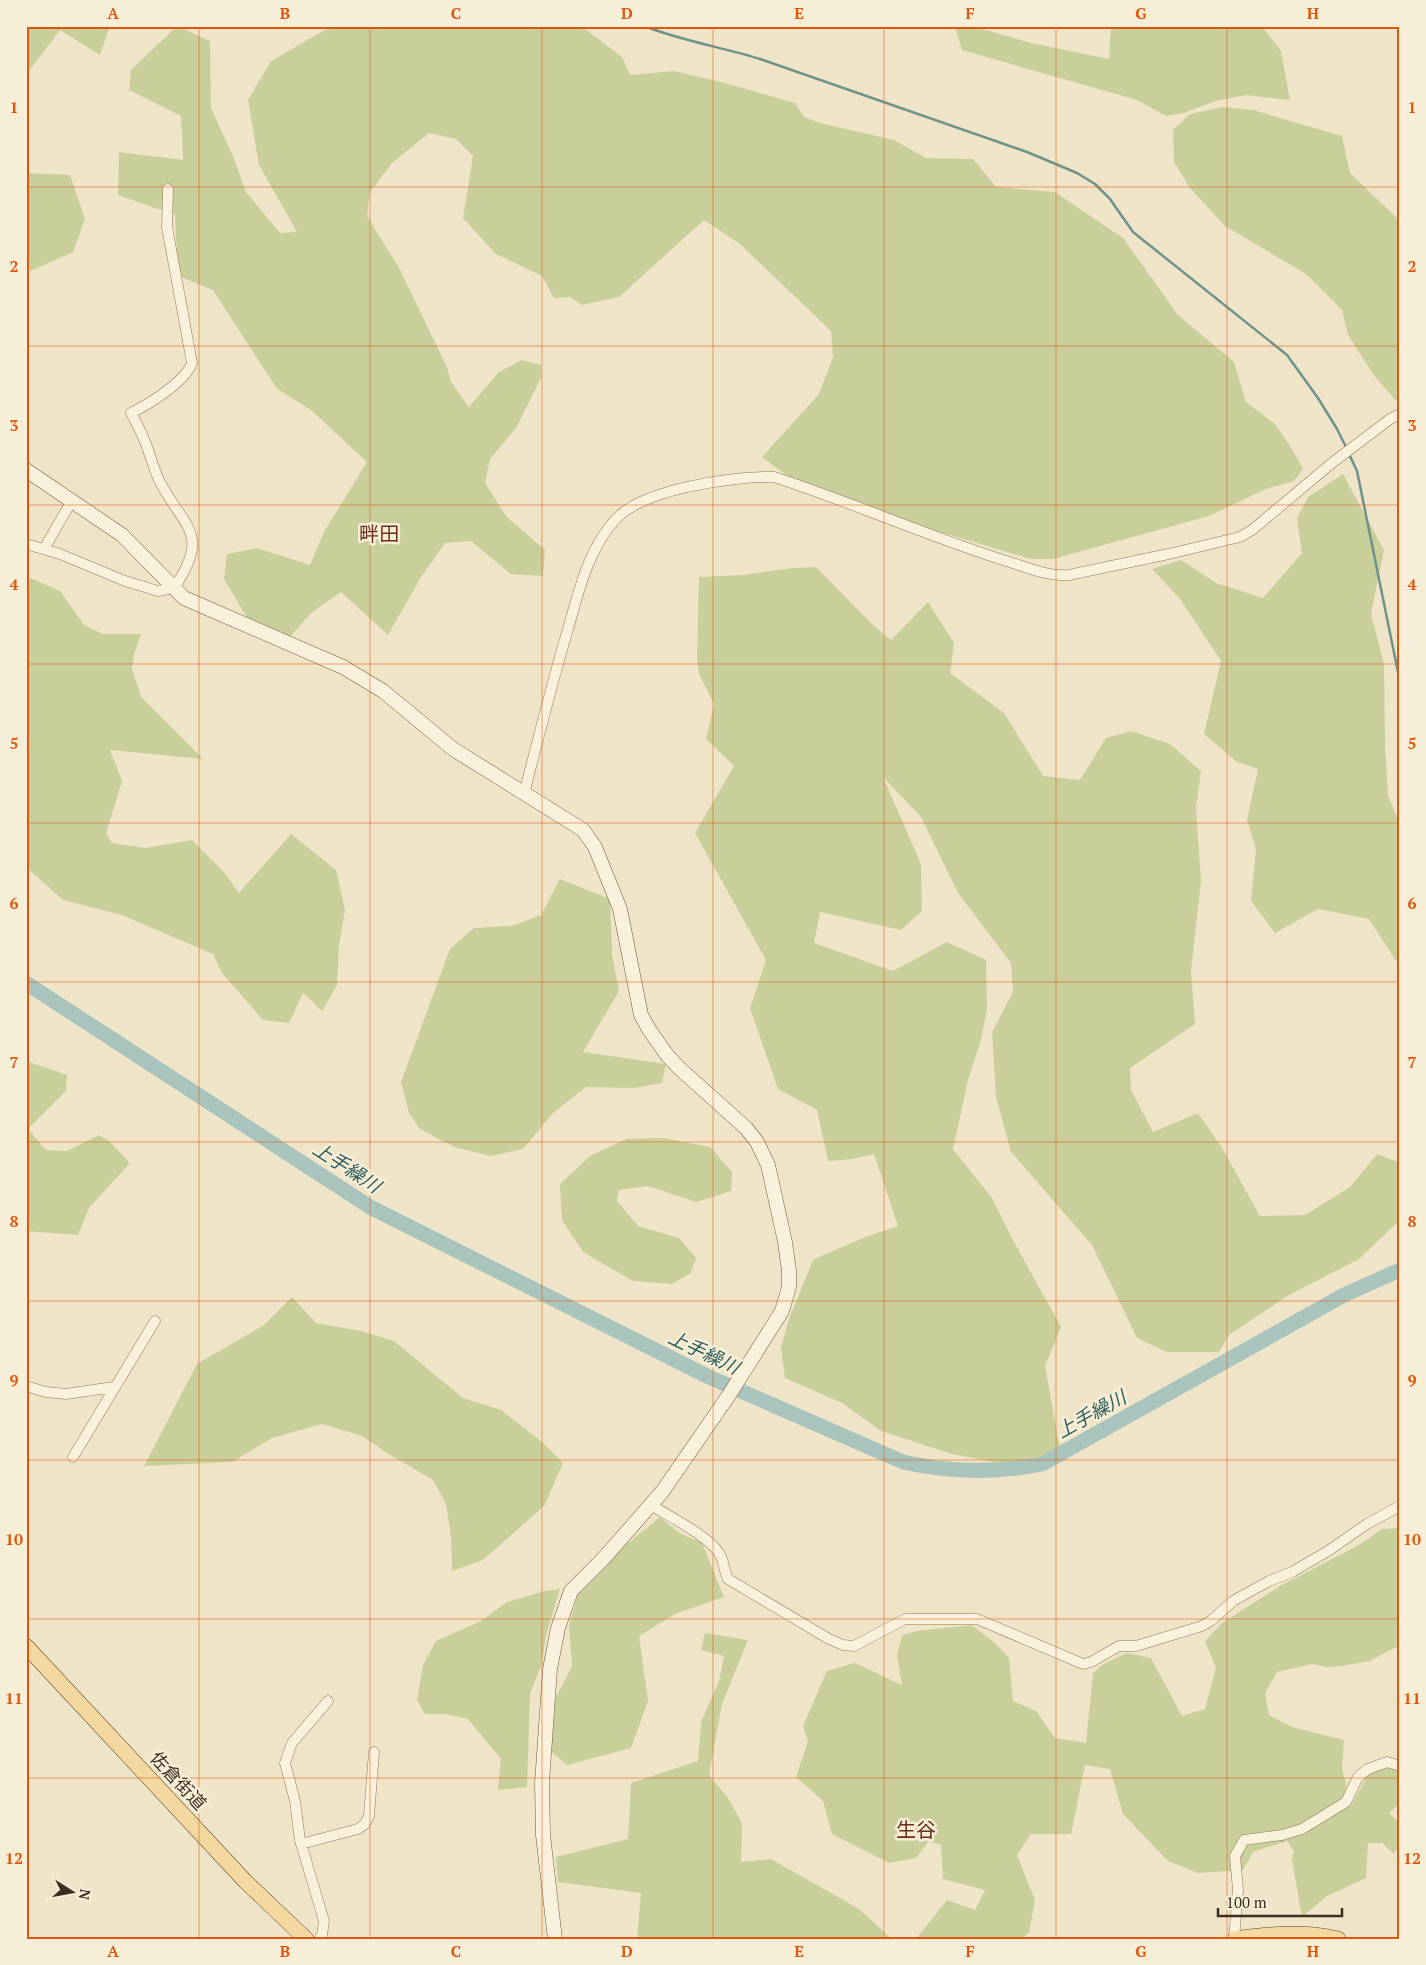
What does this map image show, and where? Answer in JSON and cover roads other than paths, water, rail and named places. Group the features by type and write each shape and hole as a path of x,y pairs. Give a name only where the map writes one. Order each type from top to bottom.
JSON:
{"main road":[{"name":"佐倉街道","path":"26,1646 245,1881 306,1939"},
{"path":"1234,1939 1266,1934 1293,1934 1338,1939"}],"street":[{"path":"26,544 44,549 125,581 158,591 174,588 186,571 192,558 191,534 184,519 158,479 142,432 131,413 155,401 177,381 192,363 167,227 168,189"},
{"path":"524,794 557,666 591,555 616,518 647,498 702,484 741,478 774,477 968,548 1061,576 1240,537 1252,530 1390,419 1400,414"},
{"path":"26,470 122,535 184,598 343,666 383,691 453,749 583,830 590,838 602,861 620,909 641,1015 667,1055 679,1068 746,1128 757,1142 768,1166 785,1242 789,1271 789,1286 782,1310 729,1394 651,1505 603,1559 571,1591 558,1628 550,1669 542,1782 544,1835 555,1939"},
{"path":"44,549 72,502"},
{"path":"73,1457 156,1321"},
{"path":"26,1386 46,1392 66,1394 114,1387"},
{"path":"651,1505 710,1542 721,1555 723,1570 728,1579 829,1639 843,1645 854,1646 905,1618 977,1619 1083,1664 1091,1662 1119,1646 1136,1646 1202,1626 1212,1620 1233,1600 1269,1581 1292,1572 1328,1551 1366,1524 1400,1506"},
{"path":"319,1939 322,1935 324,1921 302,1844 295,1801 285,1763 292,1743 328,1701"},
{"path":"302,1844 358,1829 365,1824 369,1816 374,1752"},
{"path":"1234,1939 1238,1890 1235,1856 1244,1840 1282,1835 1302,1829 1346,1802 1358,1777 1368,1769 1387,1762 1400,1766"}],"waterway":[{"path":"644,26 673,36 760,59 1027,152 1077,173 1095,184 1110,199 1133,232 1287,355 1318,398 1347,449"},
{"path":"1349,454 1357,471 1400,682"},
{"name":"上手繰川","path":"26,983 370,1207 709,1377 903,1462 937,1468 972,1470 1008,1469 1042,1464 1344,1295 1400,1270"}],"district":[{"name":"畔田","path":"379,534"},
{"name":"生谷","path":"916,1830"}]}
